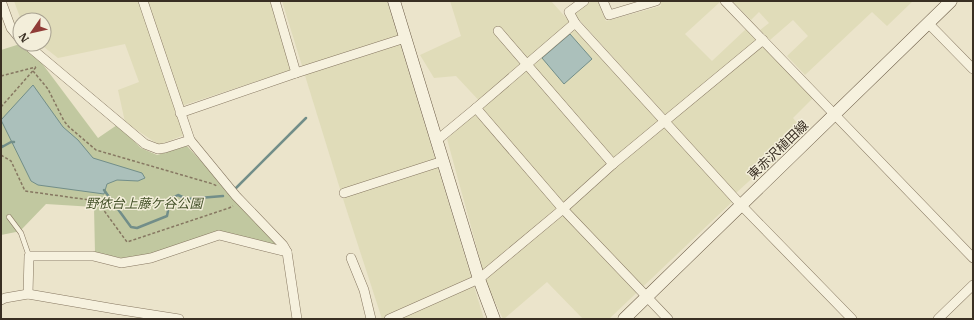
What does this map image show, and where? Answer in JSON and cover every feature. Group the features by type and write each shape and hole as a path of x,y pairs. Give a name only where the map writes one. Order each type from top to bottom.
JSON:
{"main road":[{"path":"394,1 479,279 494,319"},
{"name":"東赤沢植田線","path":"624,319 951,1"}],"street":[{"path":"1,1 12,30"},
{"path":"143,1 190,140 236,196 283,245 287,252 297,319"},
{"path":"275,1 296,73"},
{"path":"584,1 569,12 575,23 741,205 852,319"},
{"path":"604,1 609,15 656,1"},
{"path":"725,1 973,258"},
{"path":"436,141 575,23"},
{"path":"928,23 973,69"},
{"path":"498,31 613,164"},
{"path":"180,113 296,73 405,38"},
{"path":"389,319 479,279 563,209 664,121 763,40"},
{"path":"36,52 145,144 158,149 190,140"},
{"path":"476,108 563,209 668,319"},
{"path":"344,193 443,161"},
{"path":"28,294 29,256 93,256 121,263 151,258 219,235 287,252"},
{"path":"351,258 364,290 370,319"},
{"path":"938,319 973,285"},
{"path":"1,300 28,294 179,319"},
{"path":"115,309 125,319"}],"lane":[{"path":"9,217 21,233 29,256"}],"path":[{"path":"1,107 44,59"},
{"path":"1,76 37,66"},
{"path":"33,71 48,89 64,121 96,150 214,184 221,188"},
{"path":"1,155 11,161 25,191 97,201 128,242 234,205"}],"shaded area":[{"path":"14,1 270,1 291,70 175,108 184,135 159,145 125,122 118,90 139,82 125,44 58,58 50,52 52,52 52,12 18,12"},
{"path":"282,1 387,1 484,319 382,319"},
{"path":"450,1 551,1 732,202 609,319 583,319 547,282 503,319 487,285 447,139 484,106 456,76 434,78 420,55 461,36"},
{"path":"589,1 598,1 606,21 661,6 659,1 719,1 720,2 685,34 712,61 746,29 813,98 793,118 804,131 736,193 574,14 590,2"},
{"path":"732,1 913,1 887,26 872,12 805,75 787,56 808,36 793,20 770,40 760,30 769,23 759,12 751,20"}],"green space":[{"name":"野依台上藤ケ谷公園","path":"12,47 12,52 29,52 41,62 98,138 117,125 141,148 157,155 187,146 281,248 217,232 152,254 122,258 95,253 94,207 46,204 22,229 16,232 1,235 1,50"}],"water":[{"path":"570,34 592,59 564,84 542,58"},
{"path":"33,85 63,127 78,140 93,158 142,173 145,178 138,181 117,180 107,184 104,194 38,185 31,181 1,120"}],"waterway":[{"path":"235,189 306,118"},
{"path":"1,145 2,147 14,142"},
{"path":"104,190 131,227 137,228 167,216 168,211 166,204 170,199 178,195 187,199 223,196"}]}
